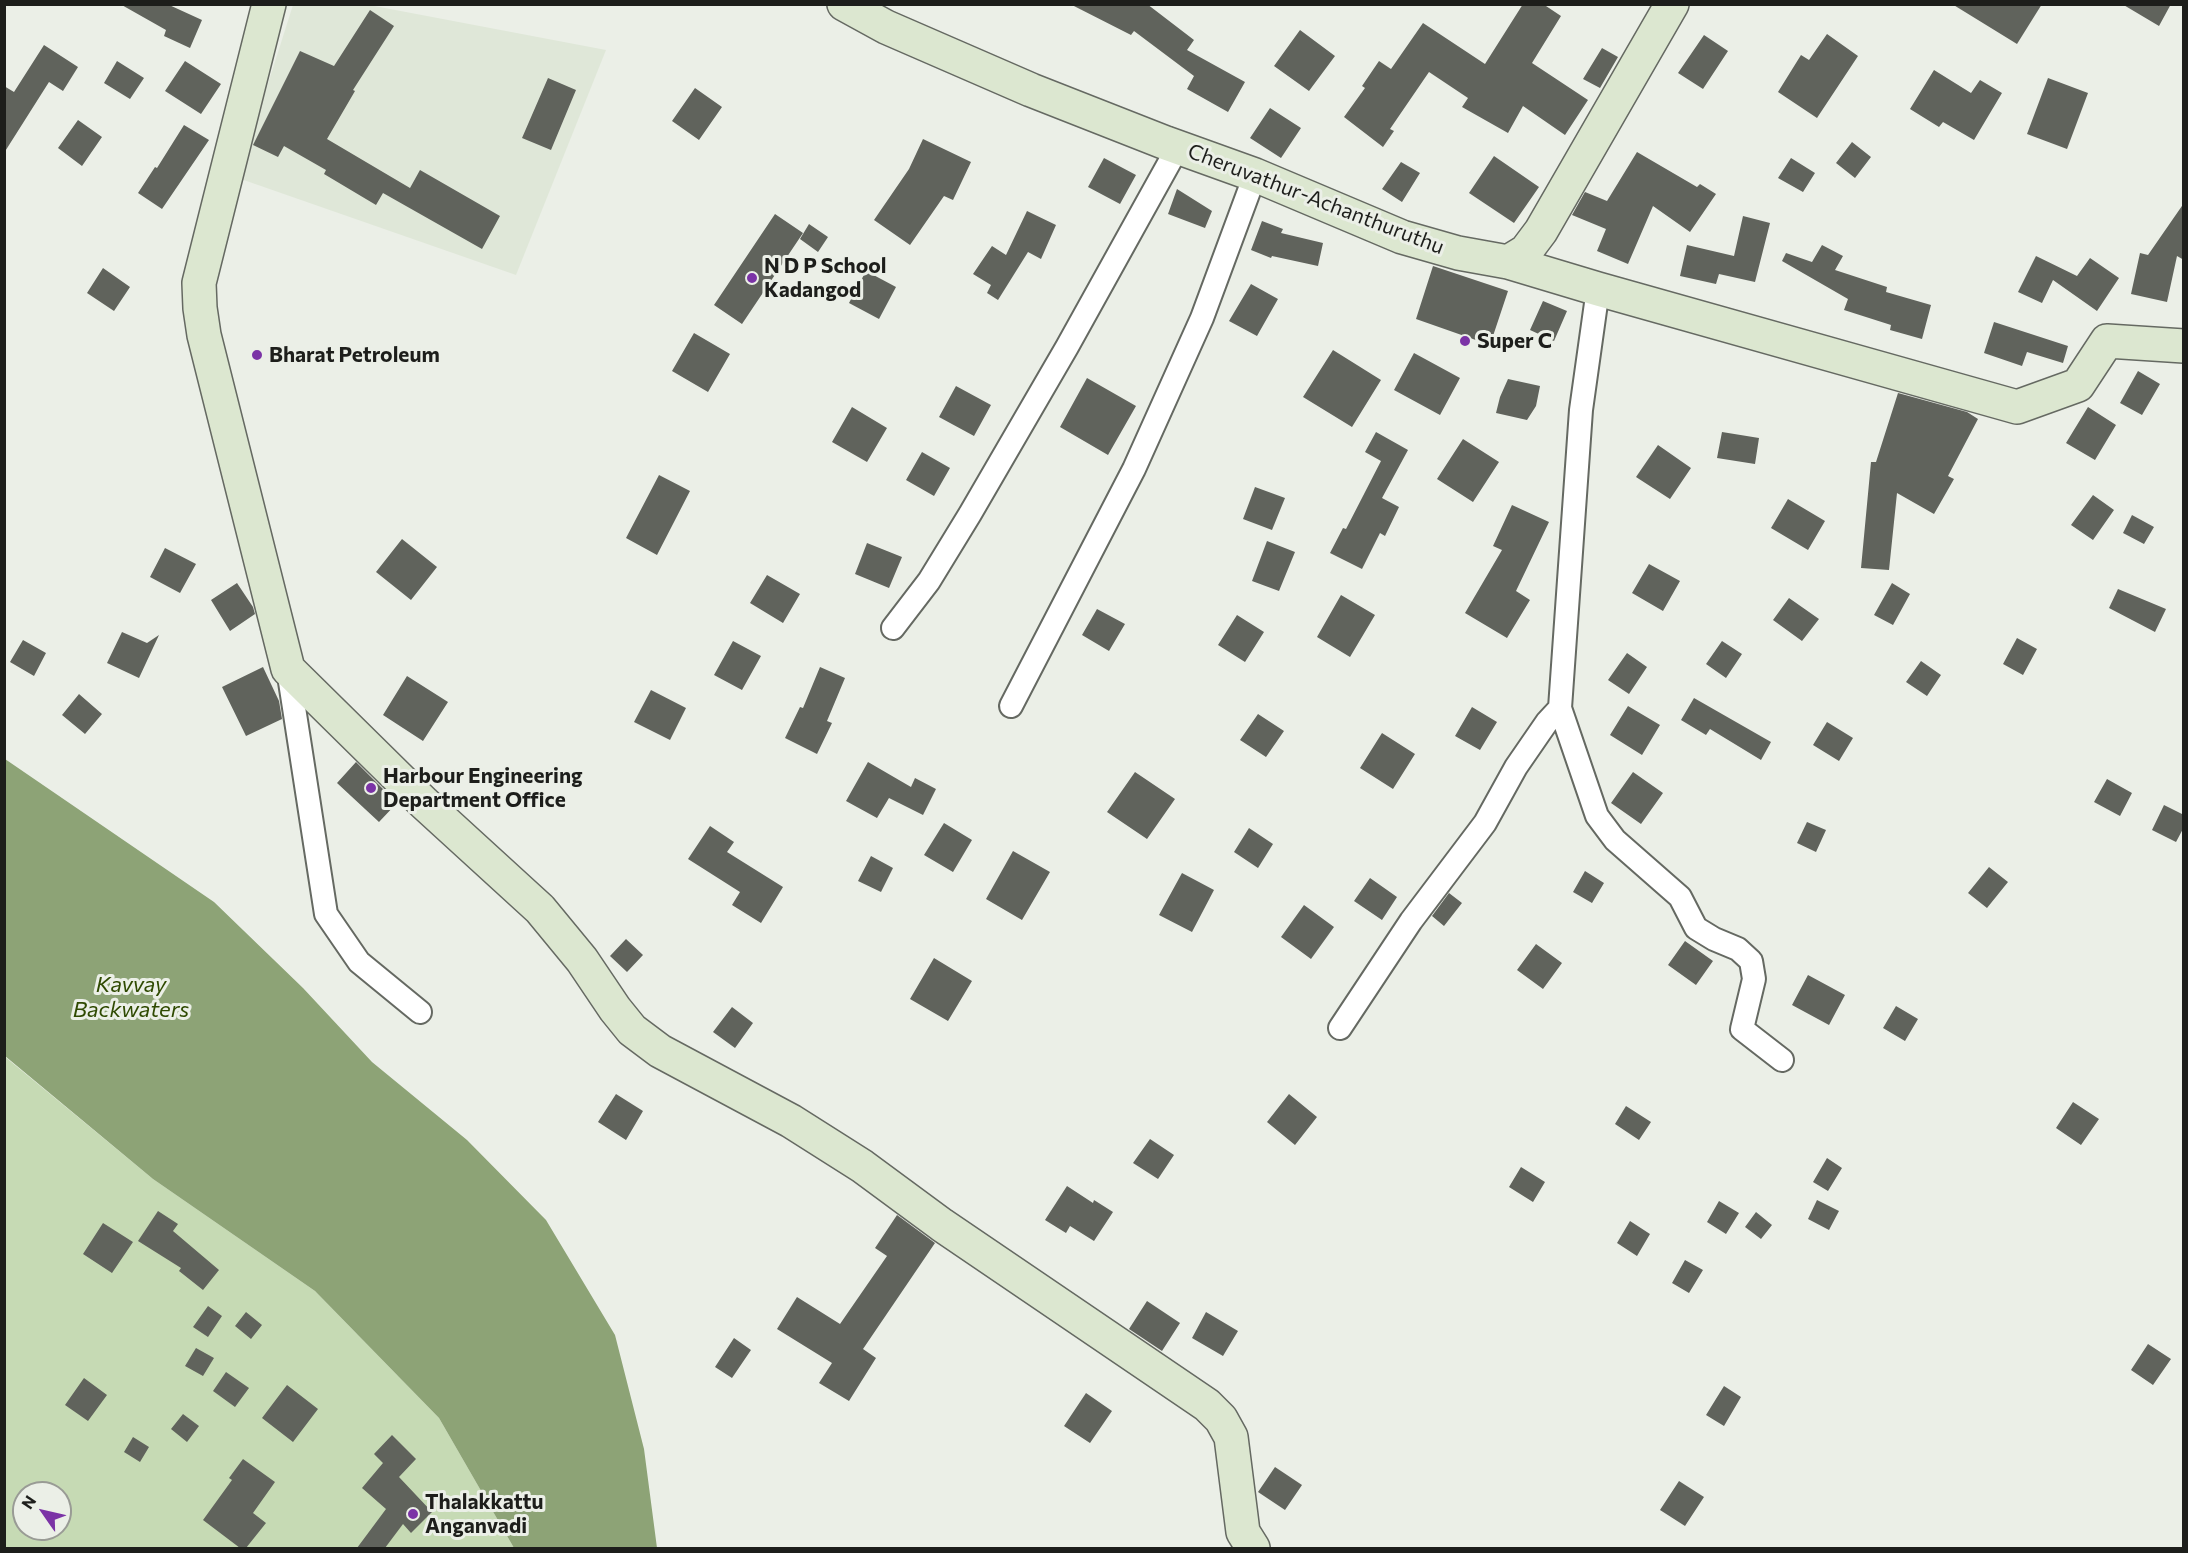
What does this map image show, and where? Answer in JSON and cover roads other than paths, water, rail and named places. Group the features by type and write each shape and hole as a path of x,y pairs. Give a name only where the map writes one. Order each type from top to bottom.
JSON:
{"main road":[{"path":"269,4 199,283 204,335 288,669 424,803 540,909 582,960 632,1030 660,1051 791,1121 862,1166 942,1225 1207,1405 1221,1419 1232,1437 1243,1532 1253,1548"},
{"name":"Cheruvathur-Achanthuruthu","path":"844,4 885,27 1031,90 1255,175 1402,237 1458,253 1508,262 2017,407 2078,385 2107,341 2184,346"},
{"path":"1508,262 1526,251 1540,231 1672,4"}],"street":[{"path":"893,628 928,581 986,487 1178,147"},
{"path":"1011,706 1134,469 1202,318 1255,175"},
{"path":"1598,289 1581,410 1560,708 1597,816 1615,840 1680,897 1696,928 1738,949 1751,961 1754,979 1742,1029 1782,1060"},
{"path":"288,669 326,914 359,962 420,1012"},
{"path":"1340,1028 1411,921 1485,823 1516,768 1547,722 1560,708"}],"water":[{"name":"Kavvay Backwaters","path":"5,759 214,902 303,988 372,1062 467,1140 546,1220 615,1335 644,1449 657,1548 514,1548 439,1418 315,1291 153,1179 5,1056"}],"place":[{"name":"N D P School Kadangod","path":"752,278"},
{"name":"Super C","path":"1465,341"},
{"name":"Bharat Petroleum","path":"257,355"},
{"name":"Harbour Engineering Department Office","path":"371,788"},
{"name":"Thalakkattu Anganvadi","path":"413,1514"}]}
